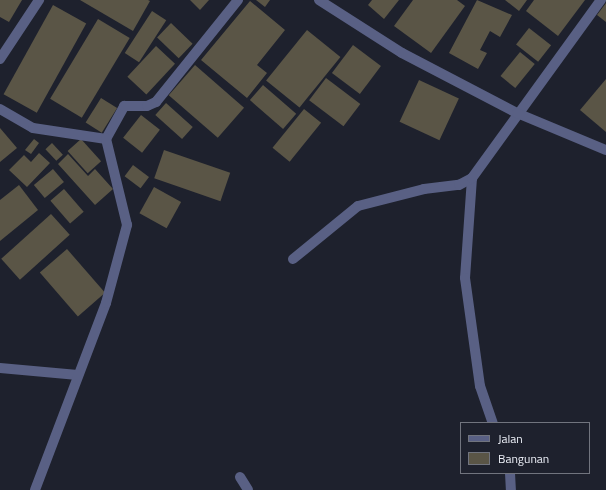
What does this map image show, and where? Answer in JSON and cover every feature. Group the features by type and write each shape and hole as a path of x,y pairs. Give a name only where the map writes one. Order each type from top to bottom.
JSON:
{"street":[{"path":"0,59 40,0"},
{"path":"35,490 106,303 128,219 106,139 124,106 147,106 156,102 238,0"},
{"path":"319,0 402,53 517,113 606,150"},
{"path":"293,260 358,206 424,189 459,186 472,178 486,163 517,113 601,0"},
{"path":"0,109 33,128 106,139"},
{"path":"472,178 465,278 480,386 493,422"},
{"path":"0,368 78,375"},
{"path":"510,474 512,490"},
{"path":"240,477 248,490"}],"building":[{"path":"0,0 22,0 9,22 0,17"},
{"path":"80,0 148,0 150,1 133,31"},
{"path":"190,0 209,0 200,10"},
{"path":"256,0 270,0 265,7"},
{"path":"372,0 399,0 384,19 368,5"},
{"path":"413,0 457,0 465,6 431,53 394,26"},
{"path":"477,0 512,15 500,37 490,31 480,50 487,53 478,69 449,53"},
{"path":"505,0 527,0 519,11"},
{"path":"534,0 585,0 558,36 526,11"},
{"path":"250,1 285,30 257,65 267,73 247,98 201,60"},
{"path":"606,3 606,22 597,15"},
{"path":"53,5 86,23 37,113 4,94"},
{"path":"152,11 166,20 139,62 125,53"},
{"path":"98,19 130,38 82,118 50,99"},
{"path":"171,23 193,44 179,58 157,37"},
{"path":"529,28 551,45 538,62 516,45"},
{"path":"307,30 340,57 300,108 266,81"},
{"path":"353,45 381,66 360,94 332,73"},
{"path":"156,46 175,64 146,94 127,77"},
{"path":"520,52 535,64 515,88 500,76"},
{"path":"195,65 244,108 218,138 169,95"},
{"path":"326,78 360,104 343,126 309,100"},
{"path":"606,79 606,132 580,110"},
{"path":"419,80 459,99 439,140 400,122"},
{"path":"263,85 296,114 283,129 250,100"},
{"path":"101,98 117,108 102,133 86,123"},
{"path":"166,103 193,127 182,139 155,115"},
{"path":"304,109 321,123 290,162 273,148"},
{"path":"141,115 160,130 142,153 123,138"},
{"path":"0,128 17,148 0,162"},
{"path":"34,139 39,143 31,154 25,150"},
{"path":"81,139 101,161 88,173 68,151"},
{"path":"52,143 63,155 56,161 45,149"},
{"path":"164,150 230,173 220,201 154,178"},
{"path":"39,153 50,163 27,187 9,170 24,155 31,162"},
{"path":"68,154 88,176 95,169 113,189 95,205 58,164"},
{"path":"133,165 149,177 141,188 125,176"},
{"path":"53,169 64,182 45,198 34,185"},
{"path":"19,185 38,210 0,241 0,200"},
{"path":"154,187 181,202 167,228 139,213"},
{"path":"64,189 84,212 70,223 50,201"},
{"path":"51,214 70,235 20,280 1,259"},
{"path":"67,249 105,293 78,316 40,273"}]}
